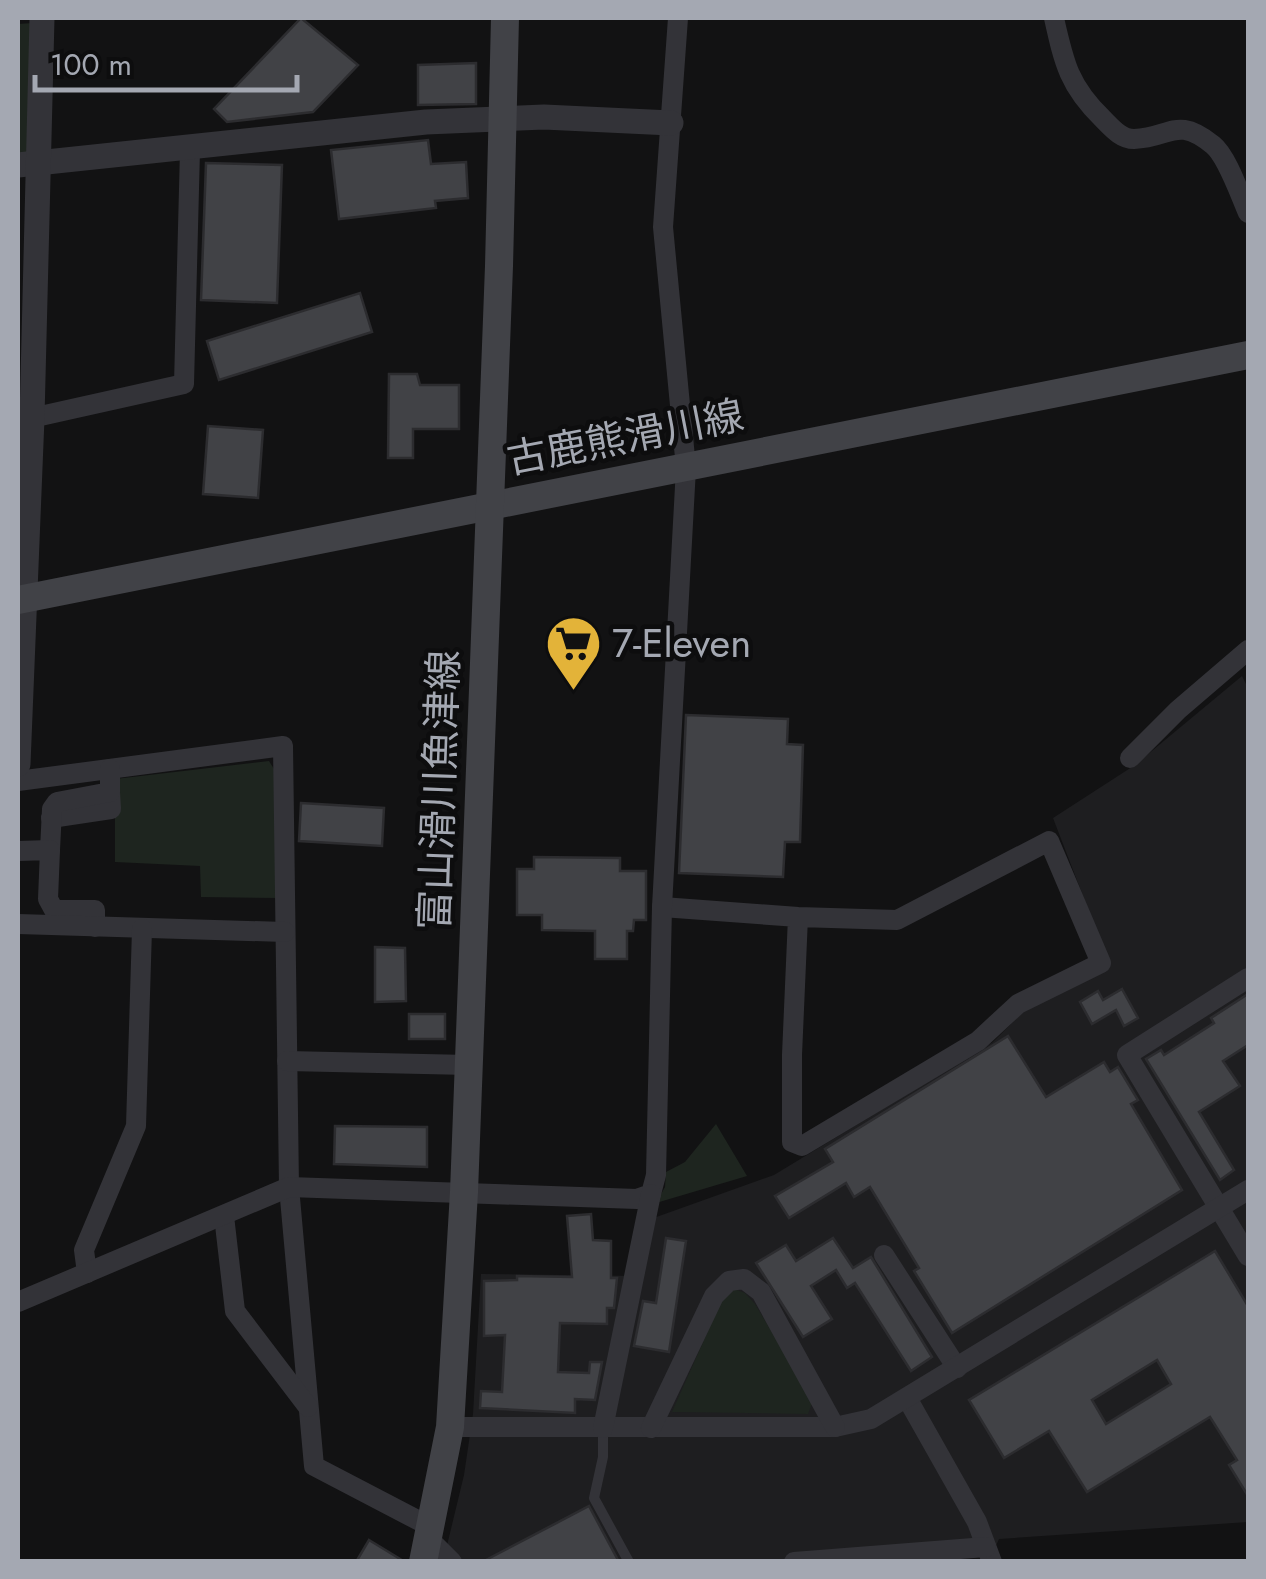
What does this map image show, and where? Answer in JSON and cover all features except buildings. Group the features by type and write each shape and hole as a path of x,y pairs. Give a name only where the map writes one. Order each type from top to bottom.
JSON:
{"main road":[{"name":"富山滑川魚津線","path":"427,1542 450,1426 464,1192 505,18"},
{"name":"古鹿熊滑川線","path":"21,600 1248,355"}],"street":[{"path":"18,764 28,164 42,18"},
{"path":"604,1428 656,1175 662,907 686,468 663,226 678,18"},
{"path":"1054,18 1063,61 1080,96 1117,133 1129,139 1152,137 1176,127 1217,148 1248,213"},
{"path":"28,164 190,150 426,122 544,118 671,123"},
{"path":"25,420 184,384 190,150"},
{"path":"1130,758 1178,710 1248,650"},
{"path":"18,781 283,746 289,1187 314,1466 452,1562"},
{"path":"95,927 95,910 54,910 48,899 51,818 57,802 111,808 110,768"},
{"path":"662,907 897,920 1049,841 1101,963 1018,1004 978,1041 802,1146 792,1142 798,917"},
{"path":"18,851 50,850"},
{"path":"18,924 285,932"},
{"path":"87,1273 84,1250 136,1126 142,930"},
{"path":"1248,978 1127,1055 1248,1256"},
{"path":"287,1061 469,1065"},
{"path":"18,1302 289,1187 638,1199 651,1194"},
{"path":"450,1426 835,1427 871,1419 1248,1190"},
{"path":"224,1216 235,1311 309,1408"},
{"path":"884,1255 957,1368"},
{"path":"651,1428 714,1296 729,1282 744,1279 761,1292 835,1427"},
{"path":"792,1561 989,1554 976,1522 907,1398"}],"lane":[{"path":"604,1428 603,1457 594,1498 630,1562"}],"shaded area":[{"path":"33,23 28,152 18,153 18,24"},
{"path":"1242,676 1248,688 1248,1522 999,1539 994,1550 882,1561 443,1562 464,1475 473,1414 481,1274 638,1276 648,1220 774,1175 993,1042 1022,1013 1110,966 1053,818 1135,765"},
{"path":"269,761 274,769 278,898 201,897 200,866 115,862 115,779"},
{"path":"716,1124 747,1176 656,1203 665,1187 666,1172 685,1162"},
{"path":"734,1289 745,1293 755,1304 813,1401 808,1414 672,1412 724,1295"}],"place":[{"name":"7-Eleven","path":"573,692"}]}
